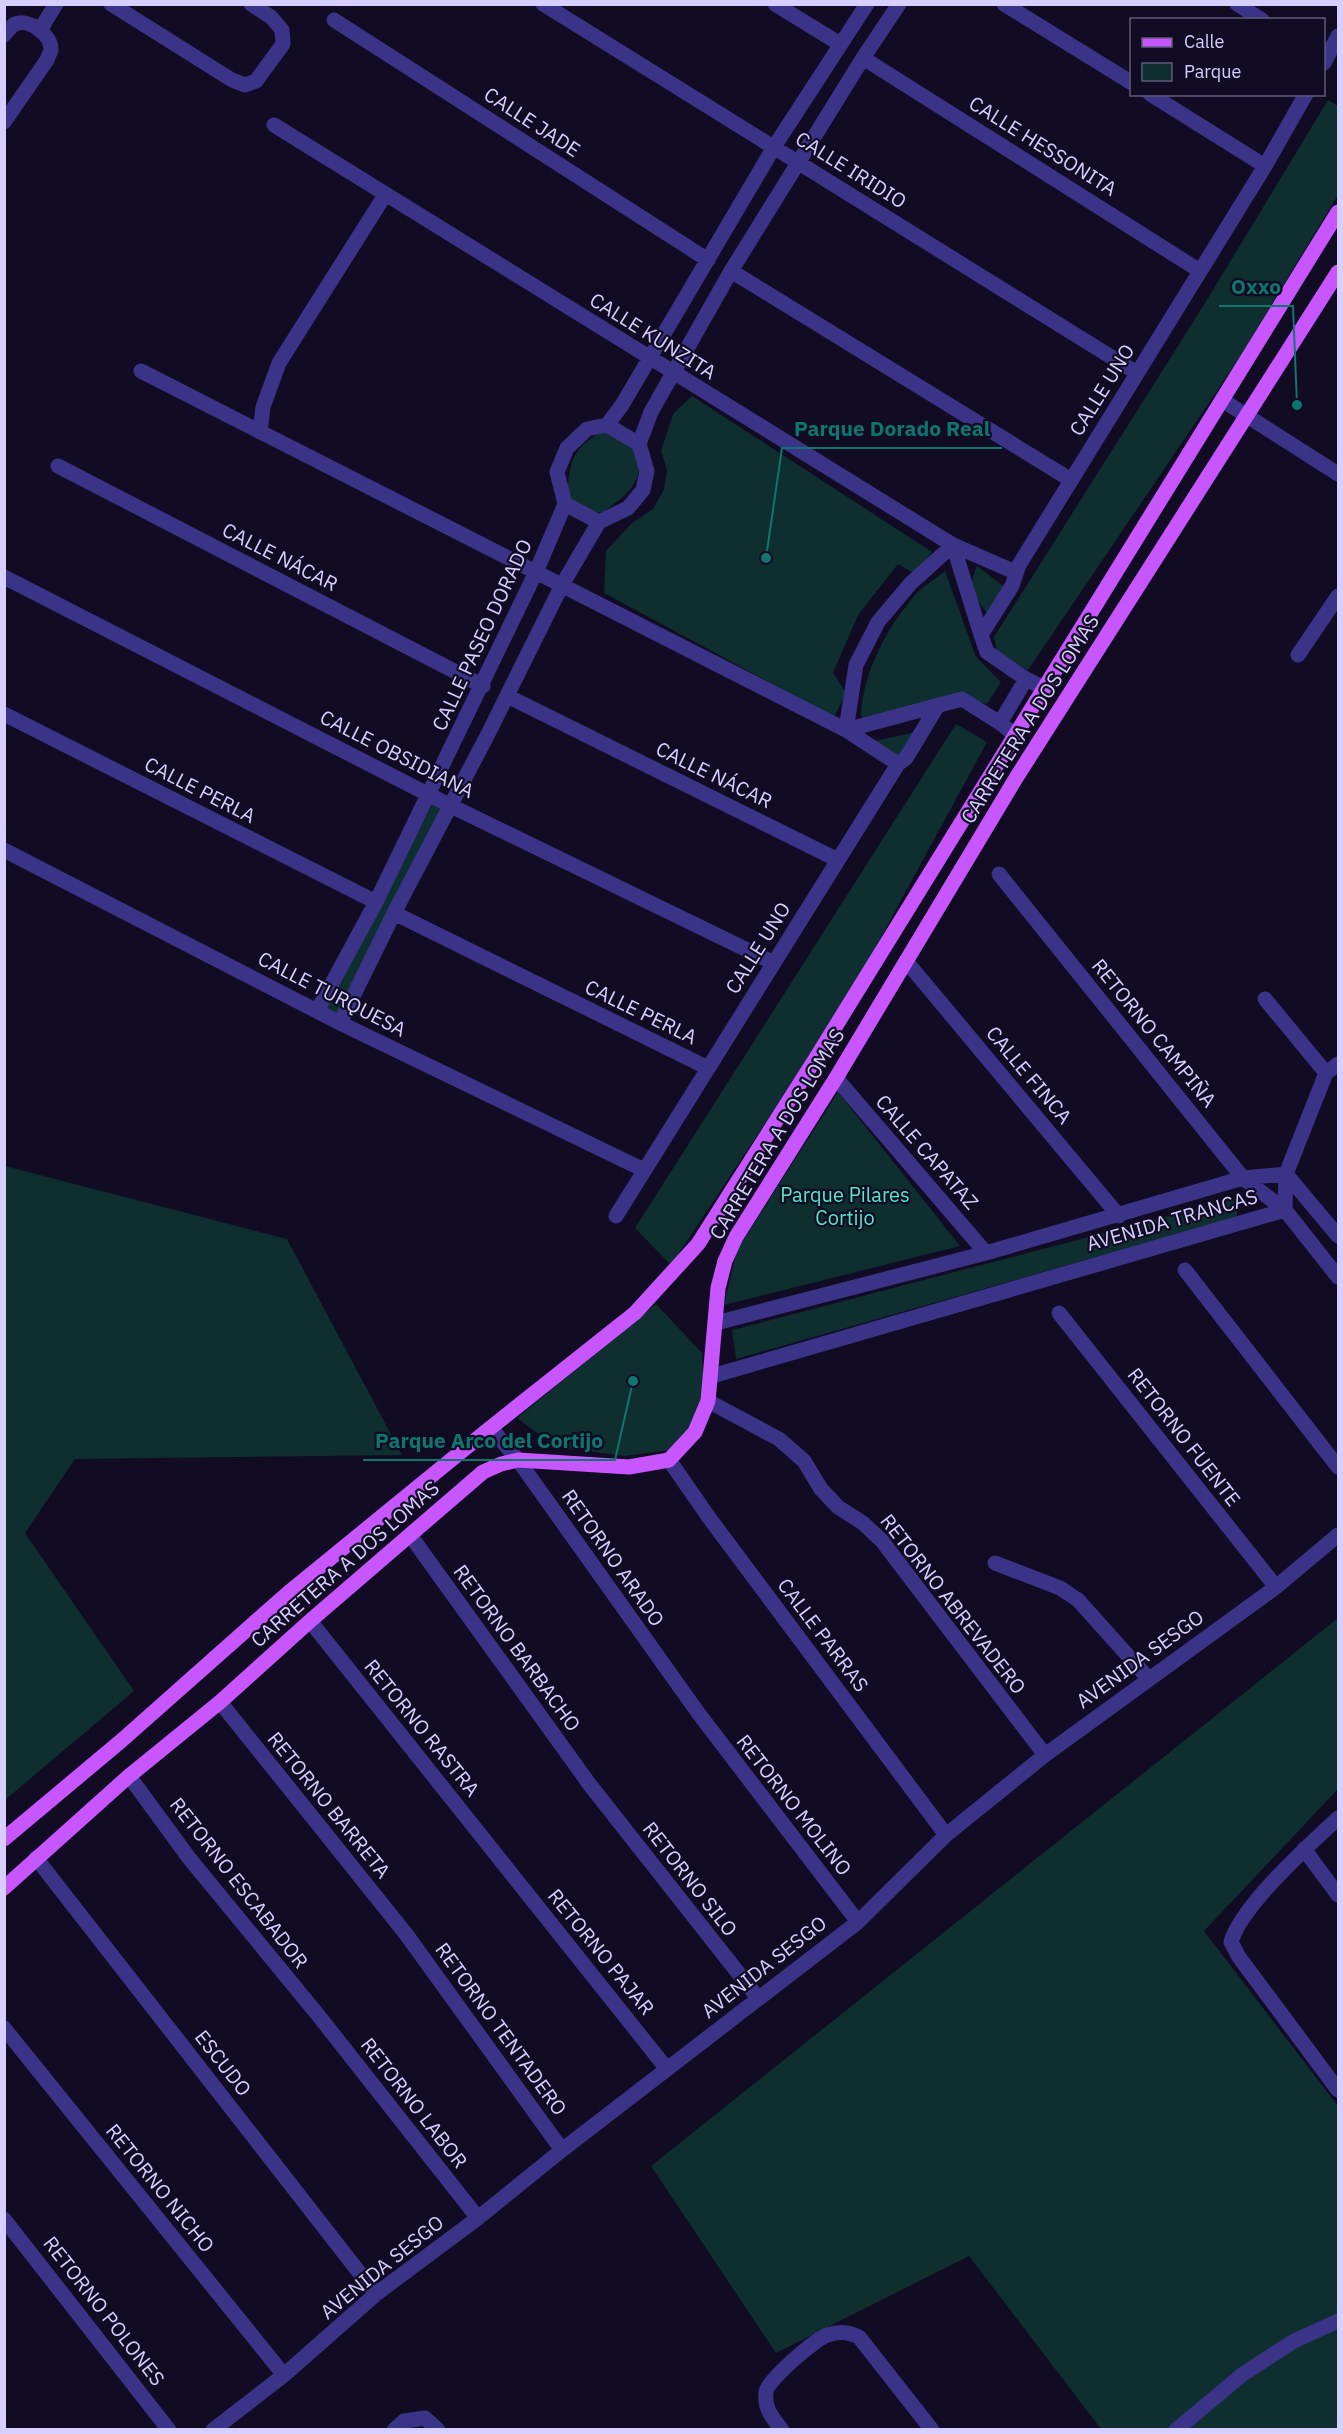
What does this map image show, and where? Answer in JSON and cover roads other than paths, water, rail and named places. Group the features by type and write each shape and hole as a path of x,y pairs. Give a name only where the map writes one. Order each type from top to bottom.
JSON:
{"main road":[{"name":"CARRETERA A DOS LOMAS","path":"4,1839 121,1742 288,1593 635,1313 698,1244 1338,213"},
{"name":"CARRETERA A DOS LOMAS","path":"4,1888 129,1776 220,1702 483,1472 518,1460 629,1467 669,1460 695,1432 708,1401 712,1376 718,1288 725,1260 736,1237 836,1078 982,834 1338,272"},
{"path":"962,822 982,834"}],"street":[{"path":"40,30 56,4"},
{"path":"111,4 232,80 245,85 256,81 283,44 282,30 271,17 252,4"},
{"name":"CALLE IRIDIO","path":"543,4 1137,373"},
{"path":"775,4 840,44"},
{"path":"607,425 650,359 774,147 867,4"},
{"path":"340,1023 562,585 599,522 628,508 643,490 647,471 639,444 651,412 731,271 899,4"},
{"path":"1004,4 1130,82"},
{"path":"1237,4 1259,18"},
{"name":"CALLE JADE","path":"334,20 708,260"},
{"path":"4,35 15,24 25,23 40,30 49,39 51,50 47,60 4,122"},
{"path":"1325,58 1338,36"},
{"name":"CALLE HESSONITA","path":"863,58 1200,271"},
{"path":"1153,96 1265,166"},
{"name":"CALLE UNO","path":"981,635 1012,586 1016,572 1071,480 1265,166 1305,96"},
{"name":"CALLE KUNZITA","path":"274,125 953,545 1016,572"},
{"path":"260,432 263,407 279,363 385,195"},
{"path":"731,271 1071,480"},
{"path":"141,371 846,730 898,764"},
{"path":"1222,400 1338,474"},
{"path":"599,522 565,504 557,472 567,448 587,429 607,425 639,444"},
{"name":"CALLE NÁCAR","path":"58,466 483,686"},
{"name":"CALLE PASEO DORADO","path":"317,1011 376,902 483,686 565,504"},
{"path":"846,730 856,665 878,622 911,583 953,545 987,652 1026,679 1044,688"},
{"name":"CALLE OBSIDIANA","path":"4,577 449,805 774,963"},
{"path":"1298,655 1338,596"},
{"path":"1000,723 1026,679"},
{"name":"CALLE NÁCAR","path":"507,696 838,860"},
{"path":"846,730 962,699 1015,735"},
{"name":"CALLE UNO","path":"616,1216 898,764 906,758 938,705"},
{"name":"CALLE PERLA","path":"4,714 376,902"},
{"name":"CALLE TURQUESA","path":"4,850 340,1023 644,1170"},
{"name":"RETORNO CAMPIÑA","path":"999,874 1243,1178 1285,1210 1338,1277"},
{"name":"CALLE PERLA","path":"394,913 708,1068"},
{"name":"CALLE FINCA","path":"906,961 1119,1216"},
{"path":"1265,999 1332,1069 1286,1174 1338,1236"},
{"name":"CALLE CAPATAZ","path":"836,1078 986,1253"},
{"name":"AVENIDA TRANCAS","path":"712,1376 1285,1210 1286,1174 1243,1178 986,1253 716,1323"},
{"path":"1185,1270 1338,1467"},
{"name":"RETORNO FUENTE","path":"1059,1312 1276,1587"},
{"name":"RETORNO ABREVADERO","path":"708,1401 779,1439 804,1461 820,1489 838,1508 863,1523 882,1541 1045,1755"},
{"name":"RETORNO ARADO","path":"491,1428 518,1460 699,1714"},
{"name":"CALLE PARRAS","path":"669,1460 710,1520 946,1834"},
{"name":"RETORNO BARBACHO","path":"410,1535 590,1785"},
{"name":"AVENIDA SESGO","path":"213,2430 284,2375 376,2294 478,2218 562,2150 858,1922 946,1834 1045,1755 1276,1587 1338,1535"},
{"path":"995,1563 1060,1588 1078,1600 1148,1678"},
{"name":"RETORNO RASTRA","path":"310,1621 502,1862"},
{"name":"RETORNO BARRETA","path":"220,1702 406,1934"},
{"name":"RETORNO MOLINO","path":"699,1714 858,1922"},
{"name":"RETORNO ESCABADOR","path":"129,1776 189,1858 318,2015"},
{"name":"RETORNO SILO","path":"590,1785 758,1998"},
{"path":"1338,1818 1304,1849 1246,1914 1235,1929 1232,1942 1239,1957 1338,2090"},
{"path":"1304,1849 1338,1895"},
{"name":"ESCUDO","path":"36,1858 376,2294"},
{"name":"RETORNO PAJAR","path":"502,1862 667,2069"},
{"name":"RETORNO TENTADERO","path":"406,1934 562,2150"},
{"name":"RETORNO LABOR","path":"318,2015 478,2218"},
{"name":"RETORNO NICHO","path":"4,2028 284,2375"},
{"name":"RETORNO POLONES","path":"4,2219 169,2430"},
{"path":"1176,2430 1244,2374 1294,2341 1338,2321"},
{"path":"782,2430 766,2409 766,2389 778,2372 825,2336 846,2332 859,2337 932,2430"},
{"path":"394,2430 404,2421 425,2418 438,2430"}],"place":[{"name":"Oxxo","path":"1297,405"},
{"name":"Parque Dorado Real","path":"766,558"},
{"name":"Parque Arco del Cortijo","path":"633,1381"}],"park label":[{"name":"Parque Pilares Cortijo","path":"845,1206"}]}
